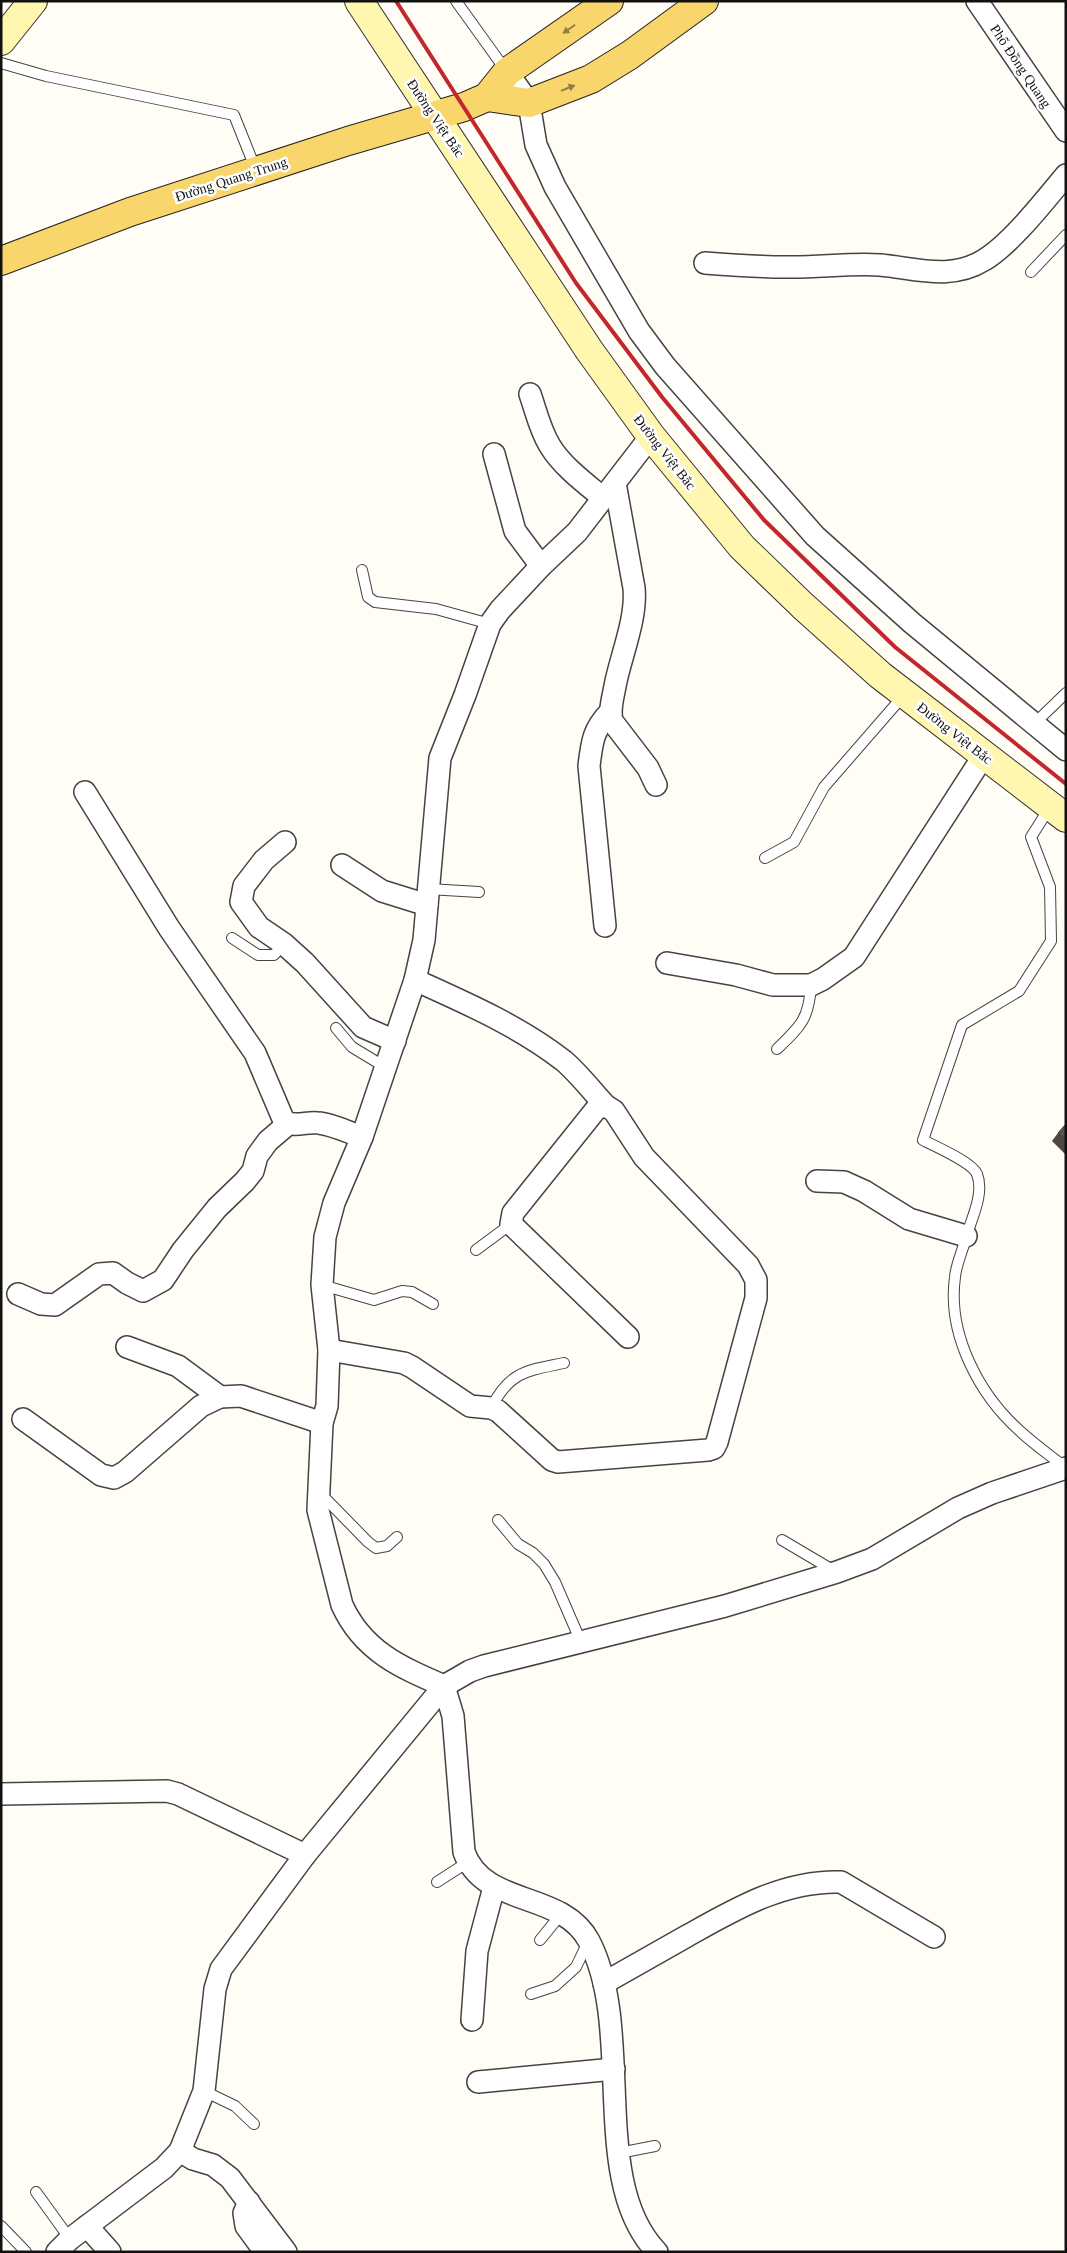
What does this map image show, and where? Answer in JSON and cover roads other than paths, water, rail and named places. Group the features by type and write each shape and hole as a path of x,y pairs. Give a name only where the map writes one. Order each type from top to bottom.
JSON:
{"main road":[{"path":"476,102 506,72 609,1"},
{"path":"476,102 529,103 591,79 630,55 704,1"},
{"name":"Đường Quang Trung","path":"1,261 130,212 476,102"}],"street":[{"path":"1,41 33,1"},
{"name":"Đường Việt Bắc","path":"359,1 589,350 651,436 742,546 803,606 880,675 1058,812"},
{"name":"Phố Đồng Quang","path":"977,1 1066,131"},
{"path":"506,72 529,103 536,145 555,187 640,331 665,366 815,536 912,623 1066,750"},
{"path":"704,263 784,267 880,265 922,272 948,272 963,269 983,261 1000,248 1044,202 1066,175"},
{"path":"530,394 550,446 576,475 609,491 634,588 636,605 619,666 610,712 612,721 648,768 656,785"},
{"path":"651,436 577,532 541,566 500,610 490,624 440,758 424,940 415,980 362,1137 334,1203 325,1237 322,1285 330,1350 327,1406 322,1423 318,1510 342,1605 349,1620 371,1645 398,1666 444,1686 453,1716 464,1852 468,1862 482,1880 494,1887 562,1913 574,1920 589,1941 604,1983 613,2035 619,2153 623,2185 632,2216 657,2252"},
{"path":"494,454 515,531 541,566"},
{"path":"605,926 589,766 591,747 597,726 610,712"},
{"path":"667,963 736,974 773,985 811,985 823,979 854,957 984,755"},
{"path":"85,792 169,928 255,1053 284,1121 288,1124"},
{"path":"285,842 264,860 244,886 241,902 259,927 284,944 305,963 363,1026 395,1041"},
{"path":"342,865 382,891 428,897"},
{"path":"330,1350 404,1363 470,1406 491,1408 498,1411 547,1457 558,1462 708,1450 714,1448 717,1442 756,1298 756,1280 748,1265 644,1158 614,1111 606,1106 566,1063 542,1046 470,1005 415,980"},
{"path":"606,1106 597,1108 513,1213 511,1224 628,1337"},
{"path":"18,1294 41,1304 56,1305 99,1274 113,1273 143,1291 163,1280 182,1250 253,1171 258,1156 268,1140 288,1124 317,1123 330,1125 362,1137"},
{"path":"817,1181 844,1182 864,1191 909,1219 966,1236"},
{"path":"127,1347 178,1366 220,1397"},
{"path":"23,1419 101,1474 114,1478 124,1472 201,1406 220,1397 241,1396 322,1423"},
{"path":"63,2245 164,2168 180,2151 204,2091 215,1989 222,1969 305,1855 444,1686 477,1668 725,1606 837,1572 872,1559 958,1508 992,1493 1066,1468"},
{"path":"1,1794 167,1791 178,1794 305,1855"},
{"path":"604,1983 740,1906 785,1888 825,1881 841,1882 934,1937"},
{"path":"472,2020 477,1951 494,1887"},
{"path":"478,2082 614,2069"},
{"path":"180,2151 193,2159 213,2165 230,2178 286,2252"},
{"path":"249,2202 244,2213 246,2226 265,2252"},
{"path":"87,2226 110,2252"}],"lane":[{"path":"456,1 506,72"},
{"path":"1,63 46,76 234,115 257,171"},
{"path":"1031,272 1066,235"},
{"path":"362,570 368,597 375,602 436,610 490,624"},
{"path":"1035,723 1066,693"},
{"path":"766,858 794,842 824,787 905,694"},
{"path":"1058,812 1031,837 1050,887 1050,941 1019,991 962,1025 923,1140 970,1166 977,1173 979,1184 976,1209 966,1236 955,1277 956,1317 968,1361 990,1399 1020,1432 1066,1468"},
{"path":"428,897 479,892"},
{"path":"232,938 258,955 274,955 284,944"},
{"path":"777,1049 799,1028 810,1007 811,985"},
{"path":"336,1028 352,1047 385,1067"},
{"path":"476,1250 511,1224"},
{"path":"322,1285 374,1300 402,1291 412,1292 433,1304"},
{"path":"491,1408 500,1389 516,1375 564,1363"},
{"path":"318,1491 376,1548 387,1546 397,1537"},
{"path":"498,1520 518,1544 533,1553 544,1564 555,1582 582,1642"},
{"path":"782,1540 837,1572"},
{"path":"437,1882 468,1862"},
{"path":"540,1940 562,1913"},
{"path":"531,1994 555,1986 576,1967 589,1941"},
{"path":"204,2091 235,2106 254,2124"},
{"path":"619,2153 655,2146"},
{"path":"36,2192 63,2245"},
{"path":"1,2226 26,2252"}],"railway":[{"path":"396,1 576,283 662,397 764,520 895,647 1066,784"}]}
